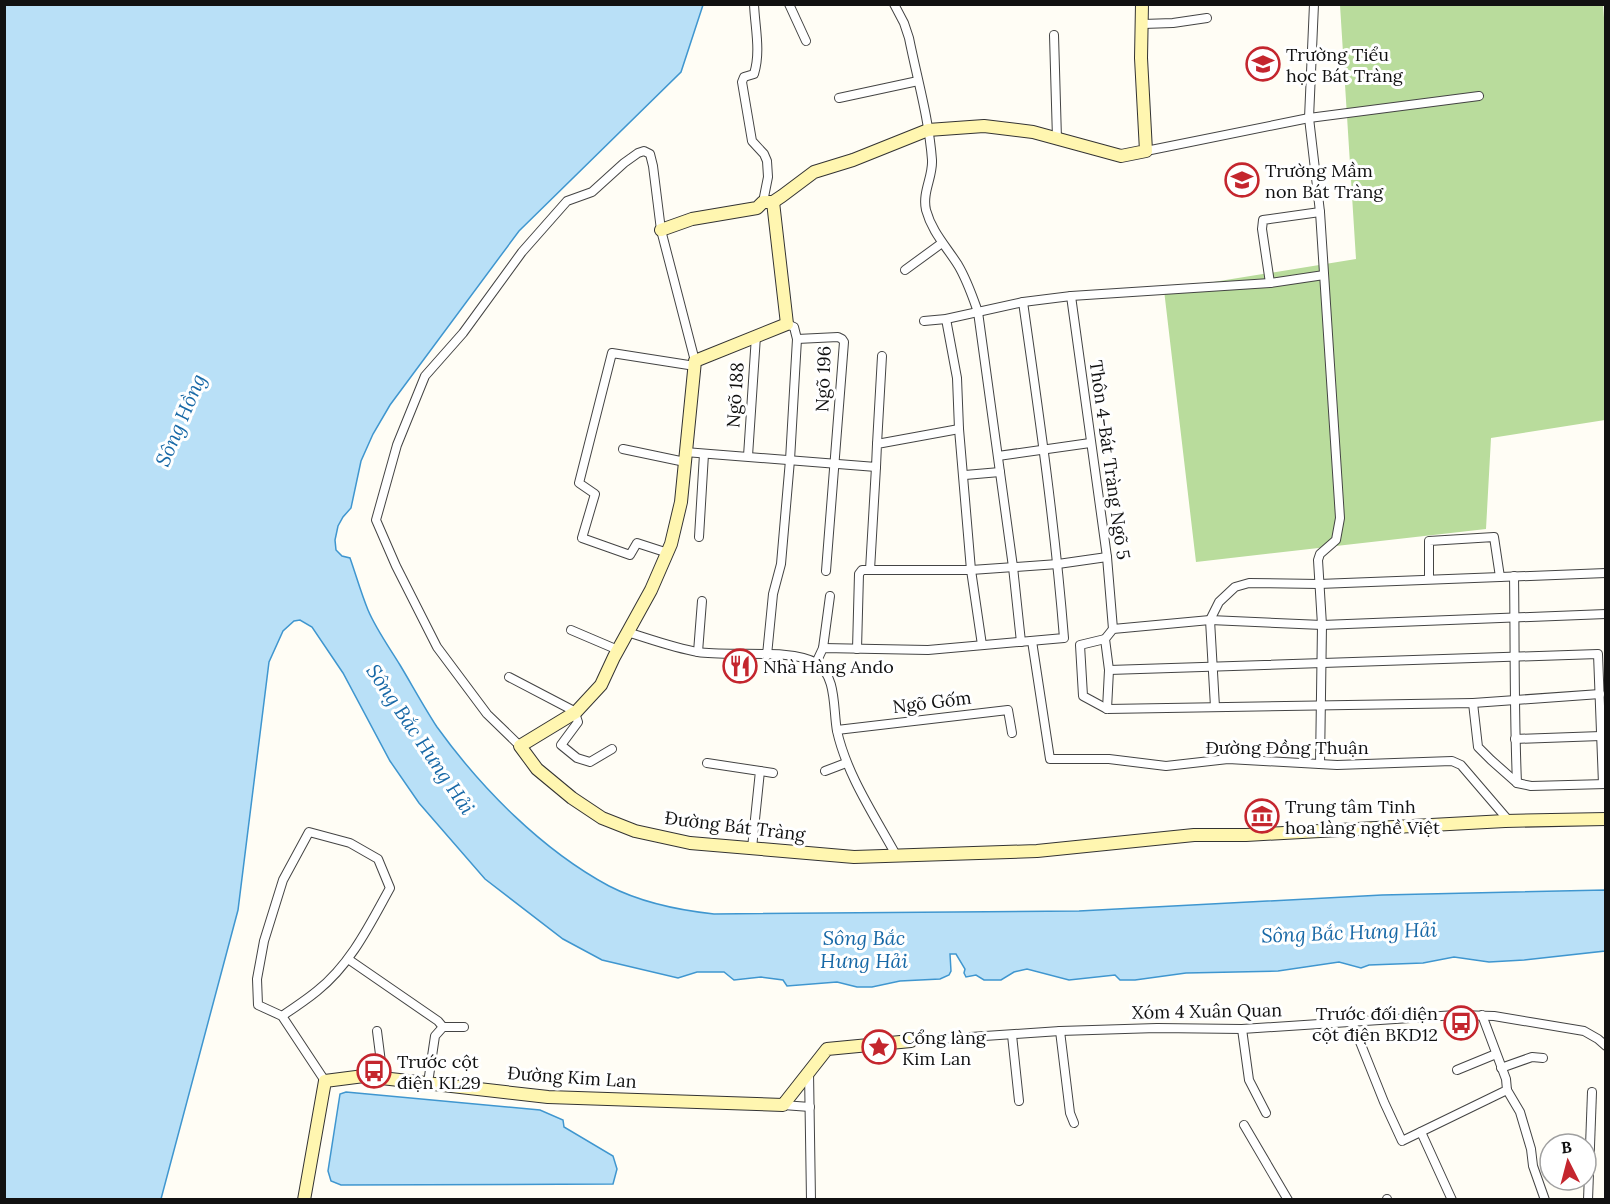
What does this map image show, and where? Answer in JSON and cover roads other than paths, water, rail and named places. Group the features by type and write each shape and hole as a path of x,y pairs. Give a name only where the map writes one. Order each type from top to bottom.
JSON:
{"street":[{"path":"754,4 758,28 756,66 754,74 744,77 742,82 752,141 767,161 768,202 787,324"},
{"path":"789,4 806,41"},
{"path":"894,4 909,38 927,130 932,169 925,189 925,206 932,227 969,286 978,312 1021,642"},
{"path":"1142,4 1146,151"},
{"path":"1314,4 1310,118 1320,212 1340,518 1336,540 1320,554 1318,560 1322,625 1320,764"},
{"path":"1143,24 1173,23 1207,18"},
{"path":"1053,35 1057,140"},
{"path":"839,98 918,81"},
{"path":"661,230 692,219 757,208 814,172 853,160 927,130 984,126 1033,132 1121,156 1310,118 1479,96"},
{"path":"644,151 650,154 653,166 661,230 695,363 681,502 668,553 601,685 575,712 520,746 488,714 437,647 396,566 376,520 397,445 425,376 463,333 522,252 567,201 591,192 624,163 644,151"},
{"path":"1270,283 1262,229 1263,220 1320,212"},
{"path":"904,270 942,243"},
{"path":"924,321 946,319 1023,302 1071,296 1270,283 1324,275"},
{"name":"Thôn 4-Bát Tràng Ngõ 5","path":"1071,296 1107,557 1113,628"},
{"path":"1023,302 1044,449 1058,564 1064,638"},
{"path":"946,319 957,378 971,570 982,645"},
{"path":"668,553 637,543 630,555 582,538 595,494 579,483 612,353 695,363 787,324 794,327 797,339 790,460 781,564 774,594 767,655"},
{"name":"Ngõ 188","path":"748,456 756,336"},
{"name":"Ngõ 196","path":"797,339 838,337 843,340 835,464"},
{"path":"870,570 882,356"},
{"path":"877,444 959,429"},
{"path":"998,456 1090,443"},
{"path":"623,449 685,457 704,454 748,456 876,467"},
{"path":"699,537 704,454"},
{"path":"826,571 835,464"},
{"path":"965,475 1000,472"},
{"path":"1429,579 1430,541 1494,537 1500,577"},
{"path":"857,649 859,574 862,570 971,570 1058,564 1107,557"},
{"path":"1215,707 1210,620 1219,602 1240,585 1605,573"},
{"path":"1514,576 1517,783"},
{"path":"816,663 824,648 830,596"},
{"path":"698,652 702,601"},
{"path":"824,648 928,650 1064,638 1080,645 1105,639 1113,628 1210,620 1322,625 1605,614"},
{"path":"571,630 618,650"},
{"path":"627,632 698,652 801,658 816,663 829,675 837,730 846,762 896,855"},
{"path":"1105,639 1109,670 1107,709"},
{"name":"Đường Đồng Thuận","path":"1032,641 1050,759 1109,759 1166,766 1228,759 1320,764 1458,762 1509,821"},
{"path":"1080,645 1083,696 1107,709 1473,703 1600,694"},
{"path":"1109,670 1602,654 1600,694 1604,784 1531,786 1517,783 1478,747 1473,703"},
{"path":"509,677 575,712 578,722 561,745 577,758 590,762 612,749"},
{"name":"Ngõ Gốm","path":"837,730 1008,710 1012,733"},
{"path":"1515,739 1601,736"},
{"name":"Đường Bát Tràng","path":"520,746 537,770 572,798 602,818 635,831 690,843 854,857 1037,851 1194,836 1509,821 1605,819"},
{"path":"825,771 846,762"},
{"path":"707,763 773,773"},
{"path":"752,848 760,771"},
{"path":"282,1016 318,990 348,959 390,888 378,859 350,843 309,832 283,880 264,942 257,979 258,1005 282,1016 325,1081 304,1200"},
{"path":"348,959 438,1021 443,1027"},
{"path":"1482,1015 1506,1079 1507,1090 1520,1112 1531,1149 1533,1166 1545,1200"},
{"name":"Xóm 4 Xuân Quan","path":"911,1041 1060,1031 1242,1029 1482,1015 1584,1031 1605,1046"},
{"path":"1352,1022 1402,1141 1507,1090"},
{"path":"428,1083 435,1036 443,1027 464,1027"},
{"path":"1242,1029 1249,1080 1266,1113"},
{"path":"377,1031 382,1078"},
{"path":"1060,1031 1070,1113 1074,1123"},
{"path":"1012,1035 1019,1101"},
{"path":"783,1105 828,1049 911,1041"},
{"path":"1457,1070 1496,1054"},
{"path":"1501,1068 1532,1056 1543,1058"},
{"path":"809,1072 811,1200"},
{"name":"Đường Kim Lan","path":"325,1081 364,1076 548,1097 783,1105"},
{"path":"1588,1200 1592,1092"},
{"path":"783,1105 810,1107"},
{"path":"1244,1125 1288,1200"},
{"path":"1421,1132 1452,1200"}],"water":[{"path":"5,4 703,5 681,72 519,231 390,405 361,461 351,508 338,526 335,540 336,550 342,556 350,558 365,604 375,624 437,727 454,750 514,816 560,855 609,886 647,901 673,908 714,914 1079,911 1382,895 1605,890 1605,951 1489,962 1454,957 1423,963 1369,965 1361,968 1339,962 1278,971 1186,973 1135,980 1120,980 1115,975 1069,980 1027,969 1014,972 1001,980 984,980 976,975 966,977 965,969 956,954 950,954 951,971 949,975 940,979 900,981 872,987 857,987 837,982 787,986 783,980 761,977 734,980 724,972 697,972 678,978 602,960 563,939 485,879 419,803 390,761 343,673 312,627 300,620 294,621 283,631 269,662 238,910 161,1199 5,1199"},
{"path":"346,1092 540,1110 563,1120 564,1127 613,1156 617,1169 613,1184 341,1185 331,1181 328,1171 340,1094"}],"place":[{"name":"Trường Tiểu học Bát Tràng","path":"1263,64"},
{"name":"Trường Mầm non Bát Tràng","path":"1242,180"},
{"name":"Nhà Hàng Ando","path":"740,666"},
{"name":"Trung tâm Tinh hoa làng nghề Việt","path":"1262,816"},
{"name":"Trước đối diện cột điện BKD12","path":"1461,1023"},
{"name":"Cổng làng Kim Lan","path":"879,1047"},
{"name":"Trước cột điện KL29","path":"374,1071"}],"water label":[{"name":"Sông Hồng","path":"180,420"},
{"name":"Sông Bắc Hưng Hải","path":"421,739"},
{"name":"Sông Bắc Hưng Hải","path":"1349,932"},
{"name":"Sông Bắc Hưng Hải","path":"864,948"}]}
